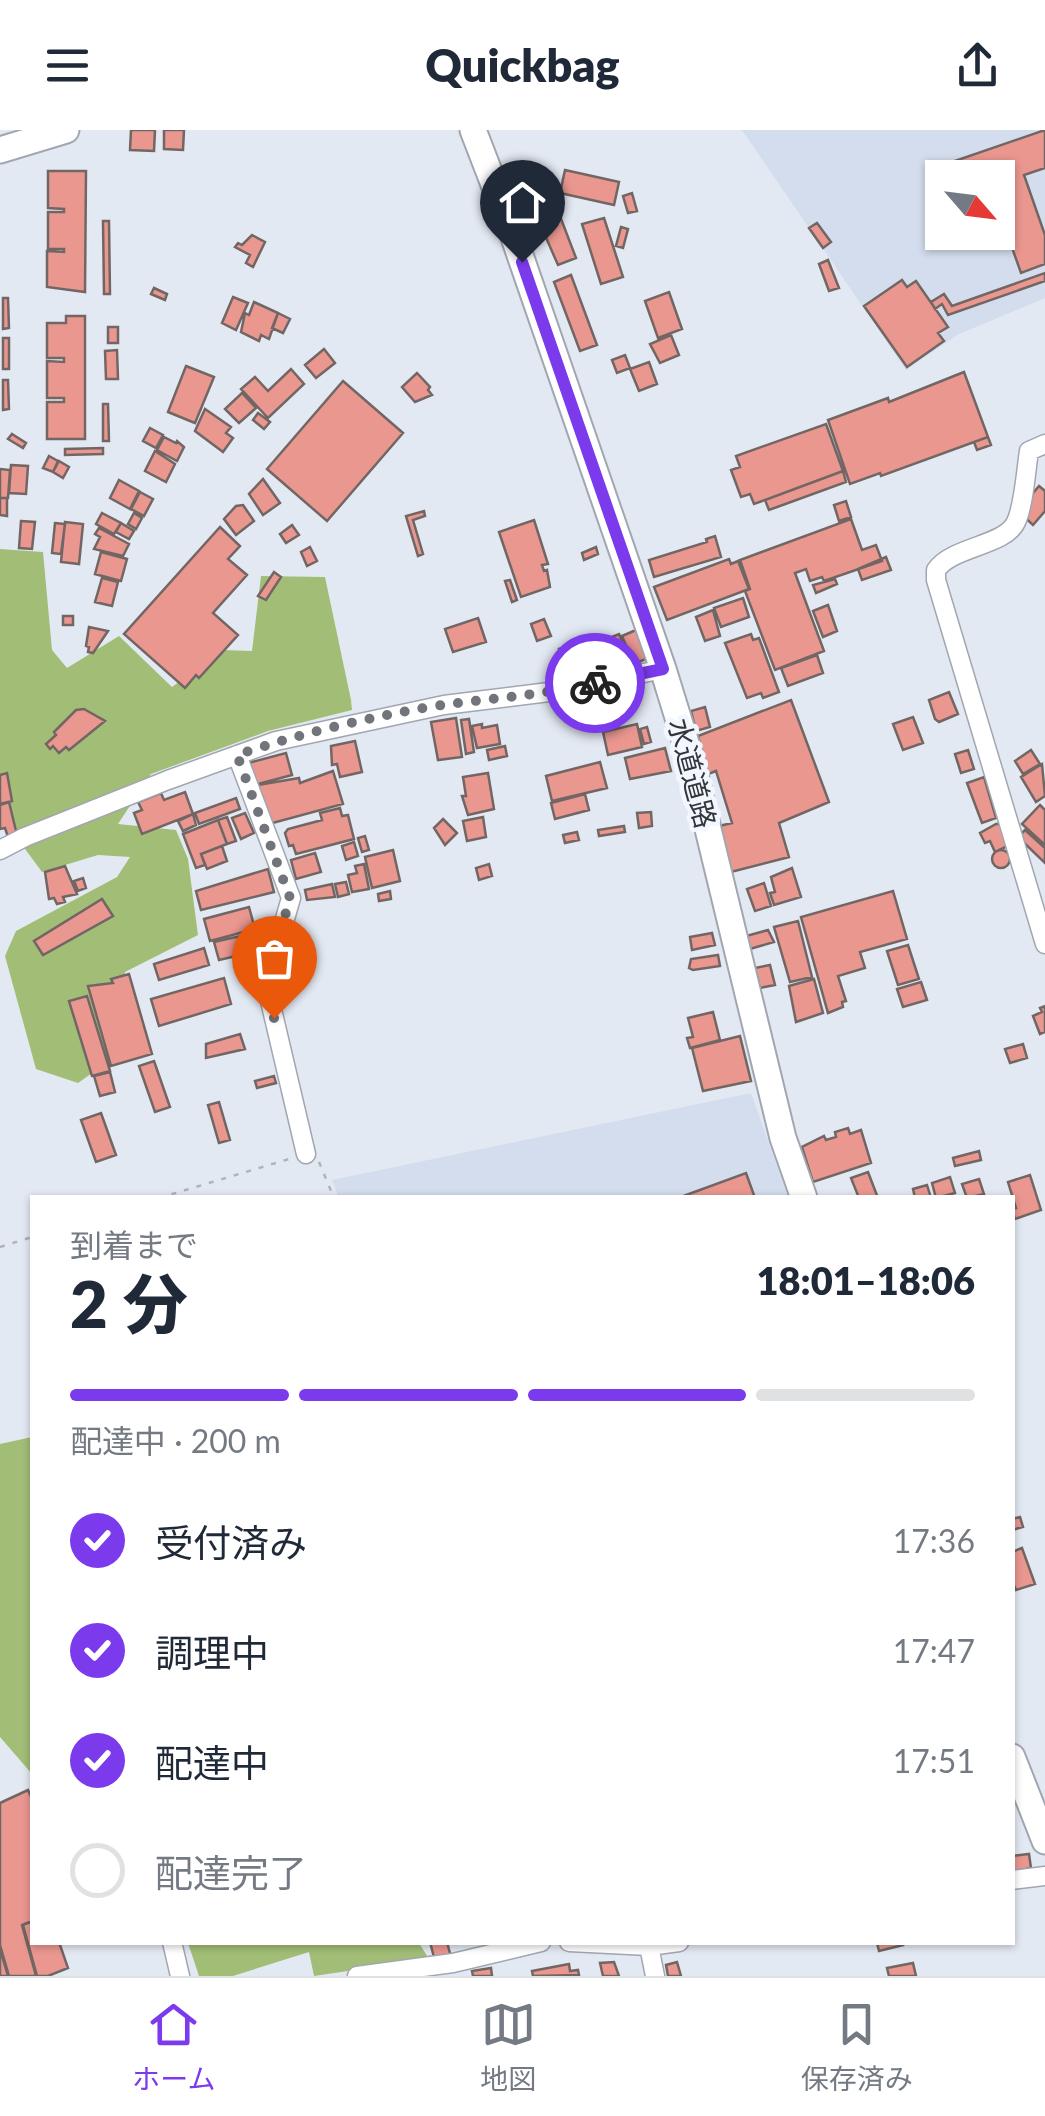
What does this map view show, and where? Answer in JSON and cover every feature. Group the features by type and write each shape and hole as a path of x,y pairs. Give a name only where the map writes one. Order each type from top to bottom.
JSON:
{"street":[{"path":"0,150 66,130"},
{"name":"水道道路","path":"473,130 663,669 692,763 783,1138 803,1195"},
{"path":"1045,444 1029,450 1016,522 1008,532 945,560 936,570 936,580 1045,944"},
{"path":"0,850 25,836 276,742 444,705 557,691 663,669"},
{"path":"237,755 290,898 266,984 306,1154"},
{"path":"1015,1766 1045,1842"},
{"path":"1015,1880 1045,1876"},
{"path":"173,1945 180,1976"},
{"path":"358,1976 453,1963 528,1945"},
{"path":"629,1945 656,1945"},
{"path":"649,1946 655,1976"}],"path":[{"path":"168,1195 306,1154 320,1163 333,1195"},
{"path":"0,1247 30,1237"}],"shaded area":[{"path":"742,130 1045,130 1045,298 957,335 906,370"},
{"path":"751,1093 787,1195 338,1195 332,1180"}],"green space":[{"path":"0,549 43,552 52,650 67,668 119,636 172,687 222,650 252,651 261,576 325,577 351,700 352,710 268,731 151,774 118,824 176,830 188,859 198,935 125,972 112,1059 78,1083 36,1069 5,956 16,931 117,877 130,857 98,855 42,872 0,815"},
{"path":"30,1437 30,1772 0,1737 0,1444"},
{"path":"189,1945 420,1945 429,1959 314,1976 309,1952 233,1976 199,1976"}],"building":[{"path":"131,130 155,130 154,151 130,150"},
{"path":"164,130 184,130 183,150 164,149"},
{"path":"1045,130 1045,168 1024,175 1045,235 1045,264 1021,273 1013,250 1015,160 958,160"},
{"path":"565,170 619,182 614,205 560,193"},
{"path":"48,171 86,171 85,292 47,287 47,251 64,252 48,249 48,212 64,209 48,208"},
{"path":"545,177 576,258 558,265 523,185"},
{"path":"632,193 637,211 628,213 623,196"},
{"path":"604,218 623,277 601,284 582,224"},
{"path":"103,221 109,221 110,294 104,294"},
{"path":"817,223 831,242 823,248 809,228"},
{"path":"621,227 628,229 623,248 616,246"},
{"path":"252,235 265,242 253,267 246,263 250,255 235,247"},
{"path":"828,260 839,288 829,291 819,264"},
{"path":"1045,273 1045,281 948,315 942,304 935,309 931,302 944,294 952,306"},
{"path":"571,275 597,345 580,351 554,282"},
{"path":"902,280 907,287 916,281 948,327 938,333 944,341 907,367 864,306"},
{"path":"154,288 167,294 165,300 151,294"},
{"path":"669,292 682,329 658,338 645,301"},
{"path":"233,297 248,303 236,330 222,323"},
{"path":"3,298 8,298 9,328 3,329"},
{"path":"254,302 278,313 269,339 261,335 259,341 241,332 245,313 249,315"},
{"path":"278,313 290,319 283,333 272,328"},
{"path":"66,316 85,316 85,439 47,439 47,402 64,402 64,398 47,398 47,361 64,362 64,358 47,358 47,323 66,323"},
{"path":"108,327 118,327 118,343 108,343"},
{"path":"671,335 679,355 660,363 650,344"},
{"path":"3,338 9,338 9,369 3,369"},
{"path":"324,349 335,363 316,378 305,365"},
{"path":"117,350 118,379 106,379 105,351"},
{"path":"625,355 630,368 617,373 612,360"},
{"path":"649,362 657,384 639,391 630,369"},
{"path":"186,366 214,377 195,423 168,412"},
{"path":"291,369 304,384 268,418 241,389 255,377 268,391"},
{"path":"964,372 988,437 850,484 828,420 888,398 889,402"},
{"path":"417,373 432,395 415,402 402,387"},
{"path":"3,380 8,380 9,409 3,410"},
{"path":"343,381 403,433 327,521 267,469"},
{"path":"242,393 256,408 239,423 225,409"},
{"path":"103,404 108,404 109,441 103,441"},
{"path":"205,409 231,427 226,433 233,438 223,452 195,431"},
{"path":"258,413 270,422 264,429 253,420"},
{"path":"826,424 843,471 754,504 750,494 741,497 731,470 740,467 736,456"},
{"path":"150,428 163,435 156,448 143,441"},
{"path":"12,434 26,443 23,448 8,439"},
{"path":"164,437 184,447 177,461 157,450"},
{"path":"988,437 991,445 977,450 974,442"},
{"path":"103,448 103,454 65,455 65,449"},
{"path":"155,451 175,464 166,482 145,471"},
{"path":"49,456 58,461 53,472 43,468"},
{"path":"59,461 69,467 63,478 53,472"},
{"path":"11,465 28,466 26,494 9,493"},
{"path":"0,469 10,470 8,498 0,498"},
{"path":"843,471 846,482 769,510 765,500"},
{"path":"263,479 280,503 263,515 249,494"},
{"path":"119,480 139,491 130,509 110,498"},
{"path":"1039,486 1045,491 1045,511 1033,525 1022,515"},
{"path":"140,492 153,499 144,516 131,509"},
{"path":"0,498 7,498 7,516 0,515"},
{"path":"846,501 851,517 839,521 834,505"},
{"path":"243,505 254,521 236,535 224,519 236,506"},
{"path":"424,511 425,516 413,520 423,554 418,556 406,516"},
{"path":"102,513 121,523 114,534 96,524"},
{"path":"134,513 142,518 136,529 128,524"},
{"path":"851,519 862,550 876,545 882,561 824,581 822,577 810,581 806,569 795,573 824,651 775,670 745,591 750,589 740,560"},
{"path":"534,520 548,564 542,565 550,587 521,597 499,532"},
{"path":"21,521 35,522 32,549 19,548"},
{"path":"65,522 83,524 79,564 61,562"},
{"path":"55,523 65,524 61,554 52,553"},
{"path":"121,523 134,531 129,539 116,532"},
{"path":"292,525 299,535 286,543 280,534"},
{"path":"220,527 240,546 228,559 247,575 213,613 238,635 185,688 124,634"},
{"path":"99,528 129,544 123,556 94,549 100,537 95,534"},
{"path":"715,536 721,557 654,577 649,560"},
{"path":"310,547 317,561 307,566 301,552"},
{"path":"596,547 598,554 584,560 582,553"},
{"path":"101,552 127,559 121,581 95,574"},
{"path":"886,557 891,570 862,580 858,569"},
{"path":"729,559 731,564 738,561 749,589 667,620 654,587"},
{"path":"274,572 281,577 266,600 258,596"},
{"path":"102,578 118,582 112,606 95,602"},
{"path":"835,579 837,584 816,593 813,585"},
{"path":"510,580 517,600 512,602 505,581"},
{"path":"743,598 749,617 721,627 714,608"},
{"path":"828,605 837,631 823,637 813,611"},
{"path":"713,610 720,636 705,641 696,617"},
{"path":"63,616 73,616 73,625 63,625"},
{"path":"478,618 486,642 453,652 445,629"},
{"path":"544,619 551,636 537,641 531,624"},
{"path":"89,627 108,631 93,653 86,646"},
{"path":"636,630 648,658 634,664 622,636"},
{"path":"619,634 631,661 608,667 597,643"},
{"path":"751,634 753,640 759,638 779,692 763,698 761,693 747,698 725,643"},
{"path":"593,639 602,668 587,673 578,644"},
{"path":"574,645 582,670 565,674 559,649"},
{"path":"817,655 823,673 788,686 781,668"},
{"path":"949,692 958,714 939,722 929,700"},
{"path":"791,700 829,802 779,823 789,857 731,872 719,826 732,823 716,771 708,774 698,736"},
{"path":"705,707 710,727 696,731 691,711"},
{"path":"84,709 105,721 69,750 66,747 59,753 53,746 50,749 46,744 56,735 54,732 76,710"},
{"path":"913,717 923,743 903,750 893,724"},
{"path":"456,718 462,757 438,760 431,722"},
{"path":"469,719 474,752 466,754 461,720"},
{"path":"482,724 482,728 497,725 500,744 477,748 472,726"},
{"path":"637,724 642,747 608,755 603,732"},
{"path":"647,727 651,742 644,744 640,729"},
{"path":"355,741 362,772 340,777 337,764 332,765 331,746"},
{"path":"505,746 507,756 489,760 487,750"},
{"path":"665,748 671,771 630,779 625,758"},
{"path":"968,750 974,769 961,773 955,754"},
{"path":"1031,750 1040,764 1023,774 1015,761"},
{"path":"286,753 292,775 254,785 248,763"},
{"path":"600,762 607,788 552,801 546,776"},
{"path":"1042,764 1045,796 1036,802 1021,777"},
{"path":"333,771 343,804 269,824 258,785 299,778 300,783"},
{"path":"7,773 12,801 0,804 0,775"},
{"path":"488,773 494,809 468,815 462,796 466,796 463,777"},
{"path":"984,777 996,818 982,823 967,783"},
{"path":"185,792 193,814 142,834 134,813 142,810 138,802 161,793 164,800"},
{"path":"585,794 589,810 555,819 551,803"},
{"path":"236,798 240,809 199,824 195,813"},
{"path":"9,802 17,835 8,837 5,828 0,829 0,805"},
{"path":"1040,805 1045,810 1045,845 1022,824"},
{"path":"340,808 342,816 348,815 354,839 296,854 293,845 289,846 285,833 288,829 322,820 320,813"},
{"path":"651,812 652,826 639,828 637,813"},
{"path":"245,813 254,833 241,839 232,818"},
{"path":"193,814 196,825 183,831 178,821"},
{"path":"227,817 236,841 227,844 218,820"},
{"path":"483,817 486,837 467,841 463,821"},
{"path":"443,819 457,833 445,845 434,828"},
{"path":"218,820 227,844 201,854 205,865 196,868 183,834"},
{"path":"1001,824 1010,845 995,852 980,833"},
{"path":"624,826 625,832 599,836 598,830"},
{"path":"1025,830 1045,848 1045,863 1018,837"},
{"path":"577,832 579,840 565,843 563,835"},
{"path":"365,836 369,850 362,852 358,838"},
{"path":"354,842 358,856 346,860 342,846"},
{"path":"222,846 227,861 207,869 201,854"},
{"path":"393,850 400,881 372,888 365,857"},
{"path":"1001,850 1008,852 1008,866 1001,868 994,866 992,859 994,852"},
{"path":"315,853 321,872 296,879 291,860"},
{"path":"364,864 369,889 352,892 348,875 357,873 355,866"},
{"path":"489,864 492,876 479,880 476,868"},
{"path":"65,866 77,894 63,897 65,902 57,904 54,898 49,899 45,872"},
{"path":"792,868 801,897 774,905 771,877"},
{"path":"268,869 274,892 201,910 196,891"},
{"path":"83,878 86,888 78,891 74,881"},
{"path":"346,882 349,894 338,897 335,884"},
{"path":"764,883 771,906 755,911 747,889"},
{"path":"332,884 335,897 307,900 305,890"},
{"path":"390,891 391,899 379,901 378,894"},
{"path":"893,891 907,939 860,952 865,968 838,976 846,1001 842,1002 843,1007 828,1013 801,917"},
{"path":"102,899 113,916 43,955 34,941"},
{"path":"249,907 255,929 210,941 204,919"},
{"path":"798,921 812,977 790,982 774,927"},
{"path":"768,930 774,942 750,949 746,936"},
{"path":"254,933 258,951 219,960 214,942"},
{"path":"712,933 715,945 692,950 690,937"},
{"path":"908,945 919,979 898,985 887,951"},
{"path":"204,948 209,965 159,980 154,964"},
{"path":"718,955 720,966 689,968 691,959"},
{"path":"770,965 775,985 760,988 755,968"},
{"path":"129,974 152,1054 111,1066 88,986 113,983 111,979"},
{"path":"224,978 231,1004 159,1026 151,999"},
{"path":"814,979 823,1013 796,1022 789,986"},
{"path":"921,982 927,1000 903,1007 897,989"},
{"path":"87,996 110,1071 92,1076 69,1001"},
{"path":"1045,1006 1045,1032 1040,1034 1033,1016"},
{"path":"713,1012 720,1040 690,1048 687,1038 693,1037 688,1018"},
{"path":"240,1034 245,1049 206,1058 206,1044"},
{"path":"740,1036 751,1081 703,1091 692,1048"},
{"path":"1023,1044 1027,1058 1010,1063 1005,1049"},
{"path":"154,1061 170,1107 155,1112 139,1066"},
{"path":"110,1072 115,1092 100,1096 94,1076"},
{"path":"274,1076 276,1083 257,1088 255,1081"},
{"path":"219,1102 230,1140 219,1143 208,1105"},
{"path":"101,1113 116,1155 96,1162 81,1120"},
{"path":"848,1128 850,1134 861,1130 871,1163 813,1182 802,1147 824,1136 826,1140 836,1137 835,1132"},
{"path":"979,1151 981,1160 955,1166 953,1158"},
{"path":"868,1172 877,1195 858,1195 851,1178"},
{"path":"746,1173 754,1195 686,1195"},
{"path":"1030,1175 1041,1210 1015,1219 1015,1195 1008,1182"},
{"path":"950,1177 955,1193 935,1195 932,1183"},
{"path":"979,1179 984,1194 966,1195 962,1184"},
{"path":"927,1185 930,1195 914,1195 913,1189"},
{"path":"1020,1517 1023,1527 1015,1529 1015,1518"},
{"path":"1022,1548 1035,1584 1016,1590 1015,1588 1015,1551"},
{"path":"28,1790 30,1794 30,1922 22,1925 36,1976 9,1976 0,1945 0,1803"},
{"path":"1029,1854 1031,1868 1015,1871 1015,1856"},
{"path":"30,1922 30,1945 60,1945 68,1968 37,1976 23,1925"},
{"path":"431,1945 448,1945 452,1961 436,1965"},
{"path":"878,1945 903,1945 879,1951"},
{"path":"0,1949 8,1976 0,1976"},
{"path":"614,1962 619,1976 603,1976 600,1963"},
{"path":"677,1962 681,1976 668,1976 666,1965"},
{"path":"913,1963 916,1976 889,1976 887,1968"},
{"path":"569,1964 570,1971 578,1970 579,1975 533,1976 532,1971"},
{"path":"491,1968 492,1976 473,1976 472,1971"}],"way so far":[{"path":"274,1018 266,984 290,898 237,755 276,742 444,705 595,683"}],"route":[{"path":"522,262 663,669 595,683"}]}
